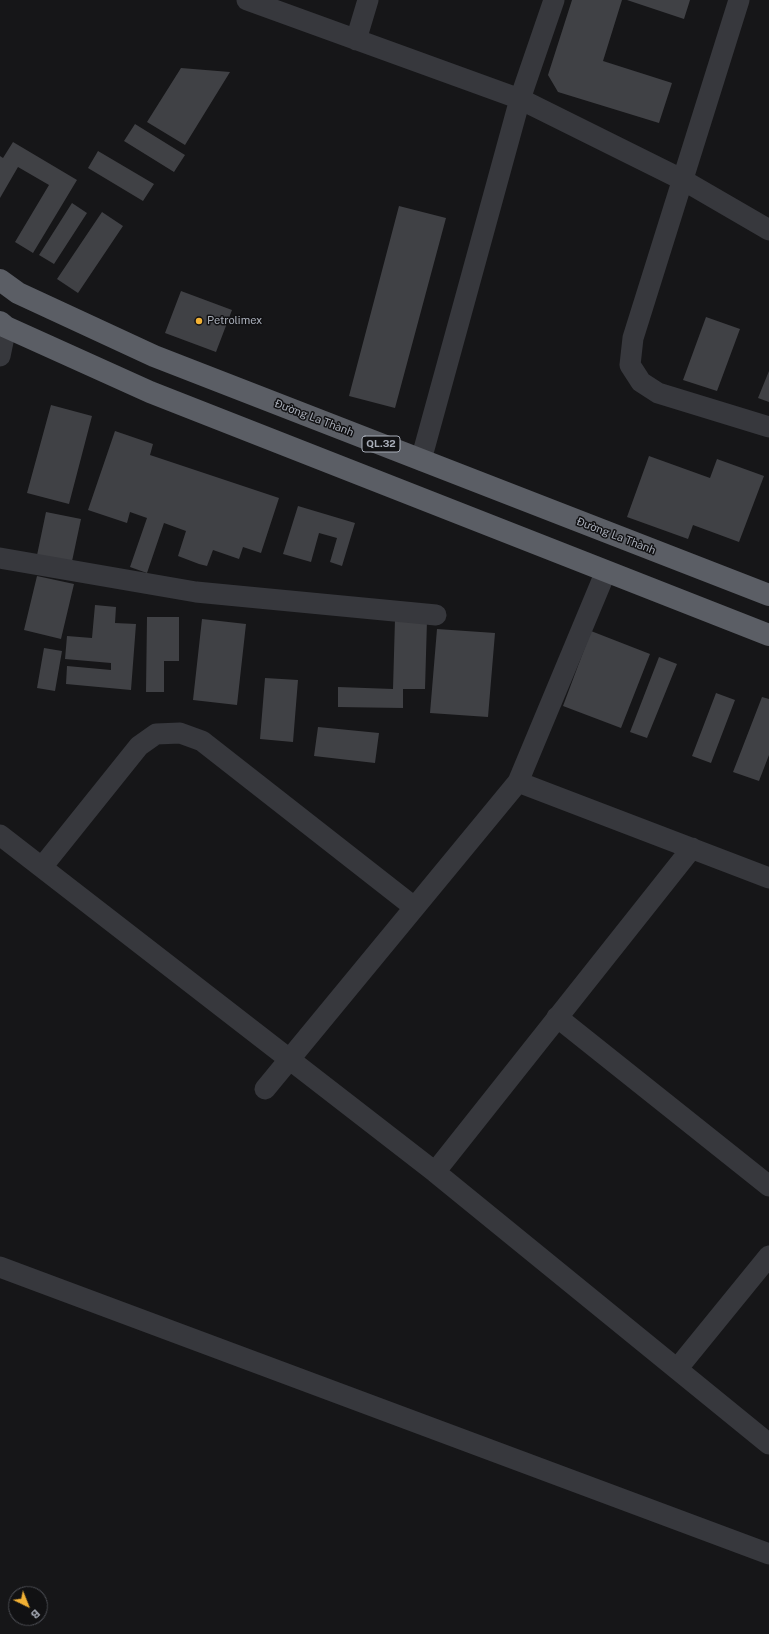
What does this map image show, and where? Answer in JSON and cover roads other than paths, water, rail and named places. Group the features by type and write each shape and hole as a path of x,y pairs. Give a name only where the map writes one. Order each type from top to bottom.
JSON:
{"highway":[{"name":"Đường La Thành","path":"0,280 18,292 154,356 769,596"},
{"path":"3,325 150,392 769,635"}],"street":[{"path":"247,0 520,99 683,180 769,230"},
{"path":"356,40 368,0"},
{"path":"421,460 520,99 554,0"},
{"path":"739,0 633,338 630,365 641,382 658,394 769,427"},
{"path":"0,356 3,325"},
{"path":"0,558 196,592 436,614"},
{"path":"265,1090 518,782 606,571"},
{"path":"42,867 139,746 156,734 180,733 202,741 414,908"},
{"path":"518,782 769,878"},
{"path":"0,835 435,1172 769,1444"},
{"path":"435,1172 692,848"},
{"path":"557,1017 769,1186"},
{"path":"677,1369 769,1256"},
{"path":"0,1266 769,1554"}],"place":[{"name":"Petrolimex","path":"199,321"}]}
